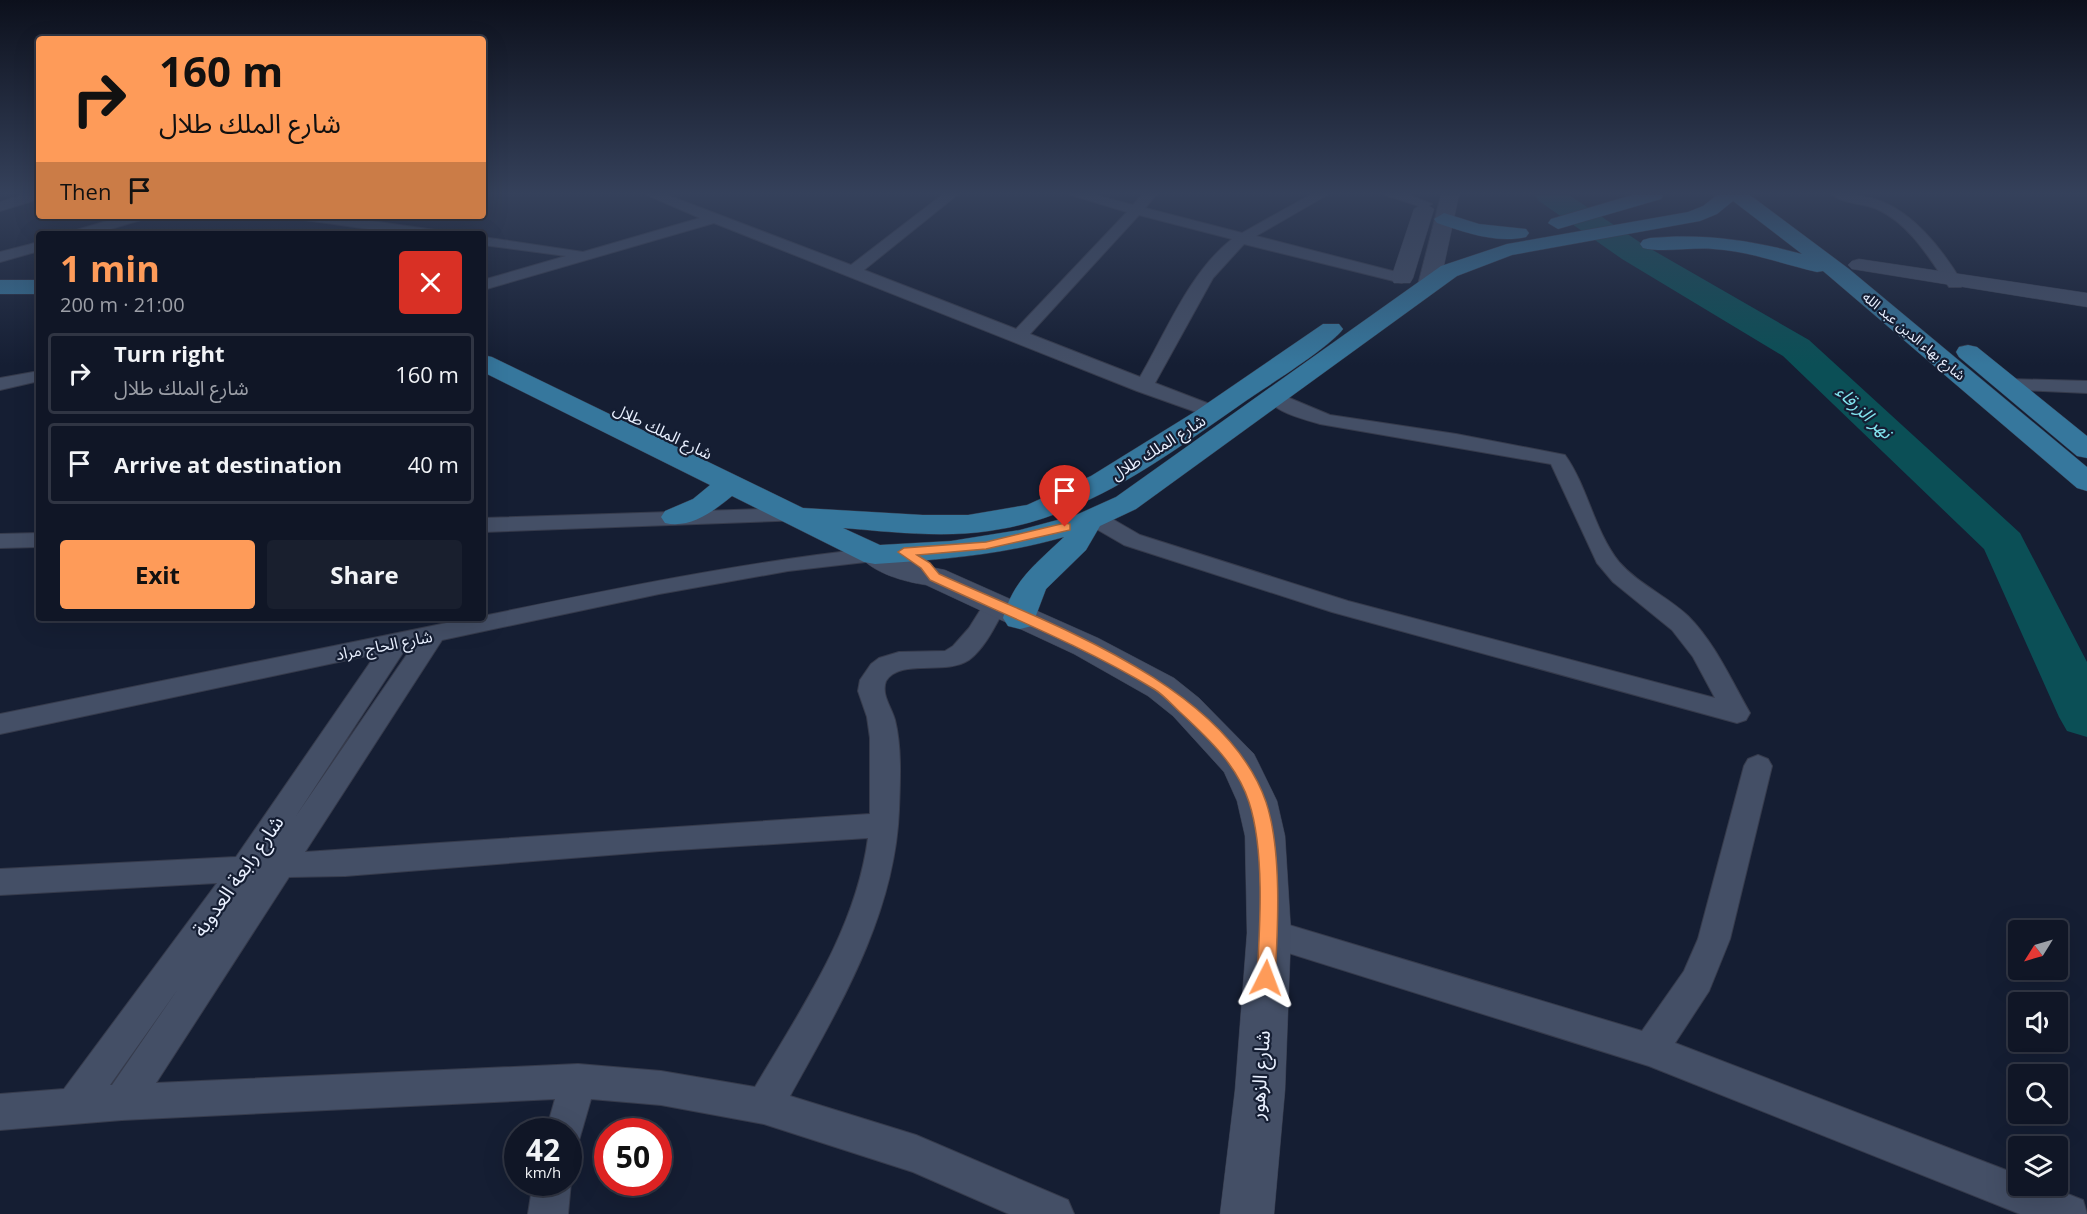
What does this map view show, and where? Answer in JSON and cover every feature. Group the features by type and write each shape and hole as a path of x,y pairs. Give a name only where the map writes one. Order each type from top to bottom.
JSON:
{"main road":[{"path":"1410,252 1402,278 1429,284 1454,283 1516,266 1596,252"},
{"path":"1429,284 1436,252"},
{"name":"شارع الملك طلال","path":"796,515 961,524 989,523 1035,514 1069,501 1105,481 1213,412 1402,278 1434,261 1462,252"},
{"name":"شارع الملك طلال","path":"486,363 796,515 889,553 986,545 1023,539 1090,520 1126,503 1275,398 1429,284 1449,271 1491,255 1508,252"},
{"path":"1770,252 1856,270 2087,300"},
{"name":"شارع بهاء الدين عبد الله","path":"1825,252 1856,270 2087,482"},
{"name":"شارع بهاء الدين عبد الله","path":"1834,252 2009,386 2087,450"},
{"path":"1954,282 2087,304"},
{"path":"0,287 36,287"},
{"path":"0,298 36,298"},
{"name":"شارع الملك طلال","path":"486,346 843,518 889,553"},
{"path":"676,517 703,505 729,483"},
{"path":"1007,612 1052,562 1079,539 1090,520"},
{"name":"شارع الزهور","path":"889,553 912,573 934,577 1086,646 1161,687 1215,735 1240,764 1257,801 1265,836 1269,933 1260,1090 1247,1214"}],"street":[{"path":"0,257 19,252"},
{"path":"562,252 585,255"},
{"path":"486,284 597,252"},
{"path":"801,252 1213,412"},
{"path":"853,271 878,252"},
{"path":"1018,337 1097,252"},
{"path":"1144,387 1212,269 1228,252"},
{"path":"1299,252 1402,278"},
{"path":"1930,252 1954,282"},
{"path":"0,384 36,377"},
{"path":"2009,386 2087,387"},
{"path":"1090,520 1144,544 1340,607 1737,713 1700,649 1682,624 1632,585 1605,558 1576,487 1558,459 1423,434 1335,422 1314,417 1287,406 1275,398"},
{"path":"486,525 676,517 796,515"},
{"path":"0,541 36,540"},
{"name":"شارع الحاج مراد","path":"0,724 659,587 788,564 889,553"},
{"path":"764,1106 848,951 869,899 880,855 883,825 882,723 871,690 873,679 887,665 897,660 944,658 966,650 1007,612"},
{"name":"شارع رابعة العدوية","path":"122,1102 433,635"},
{"name":"شارع رابعة العدوية","path":"75,1106 245,869 397,643"},
{"path":"1650,1050 1697,980 1714,939 1758,766"},
{"path":"281,865 345,864 660,839 883,825"},
{"path":"0,882 245,869"},
{"path":"1269,933 1650,1050 2069,1214"},
{"path":"568,1118 578,1081"},
{"path":"0,1112 122,1102 578,1081 661,1088 764,1106 916,1154 1054,1214"},
{"path":"549,1214 551,1196"}],"waterway":[{"name":"نهر الزرقاء","path":"1632,252 1796,348 2004,543 2087,717"}],"route":[{"path":"1065,527 1023,539 986,545 951,550 904,552 925,566 934,577 1086,646 1161,687 1215,735 1240,764 1257,801 1265,836 1269,933 1266,978"}]}
